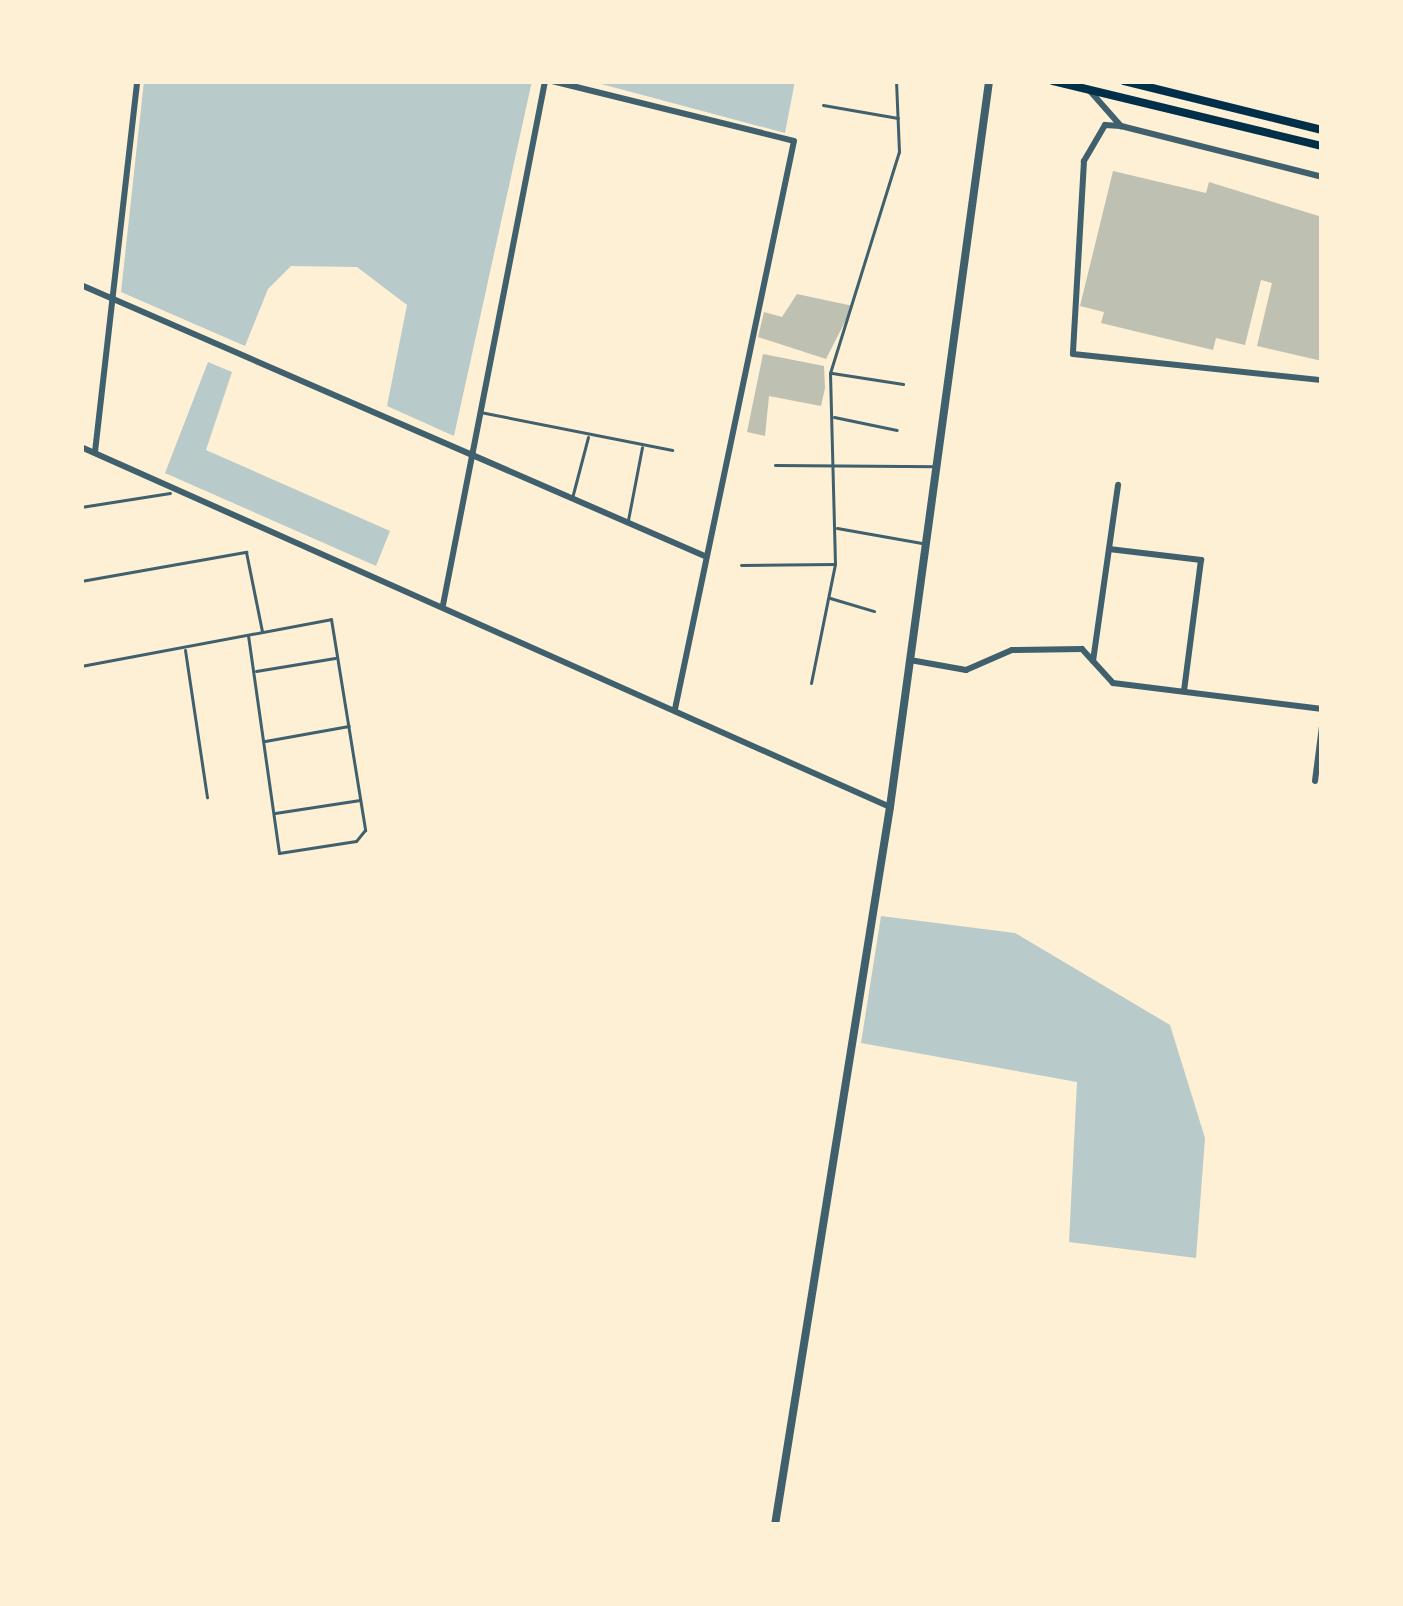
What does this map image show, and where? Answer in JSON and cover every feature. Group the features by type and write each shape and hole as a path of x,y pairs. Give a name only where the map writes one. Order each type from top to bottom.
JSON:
{"main road":[{"path":"1053,81 1322,146"},
{"path":"1124,81 1322,130"}],"street":[{"path":"95,452 136,81"},
{"path":"443,605 469,454 549,81 794,141 675,709"},
{"path":"775,1525 890,806 988,81"},
{"path":"1087,89 1121,126"},
{"path":"1322,177 1105,125 1084,161 1073,354 1322,380"},
{"path":"81,286 704,556"},
{"path":"81,447 890,806"},
{"path":"1093,661 1118,485"},
{"path":"1109,549 1201,560 1184,692"},
{"path":"910,660 966,670 1012,650 1062,648 1093,661 1114,683 1322,709"},
{"path":"1315,781 1322,726"}],"lane":[{"path":"811,683 835,564 836,459 830,373 861,301 898,118 896,81"},
{"path":"823,104 898,118"},
{"path":"830,373 903,384"},
{"path":"478,411 672,450"},
{"path":"831,417 897,430"},
{"path":"572,498 588,436"},
{"path":"627,521 642,445"},
{"path":"775,465 836,459 939,466"},
{"path":"81,507 170,493"},
{"path":"836,527 928,544"},
{"path":"81,580 245,552 262,633"},
{"path":"741,565 835,564"},
{"path":"829,598 874,611"},
{"path":"81,666 331,619 361,800 356,841 279,854 248,636"},
{"path":"185,648 207,797"},
{"path":"254,671 338,658"},
{"path":"263,741 349,725"},
{"path":"274,813 361,800"}],"shaded area":[{"path":"144,81 532,81 454,436 387,406 407,305 357,267 291,266 268,289 245,346 121,292"},
{"path":"590,81 795,81 785,133"},
{"path":"208,362 232,372 206,450 390,531 376,566 165,473"},
{"path":"881,916 1015,933 1170,1025 1205,1138 1196,1258 1069,1242 1077,1082 861,1043"}],"building":[{"path":"1113,171 1206,193 1209,182 1322,217 1322,361 1257,346 1272,283 1261,280 1245,345 1216,338 1213,350 1101,323 1104,312 1080,306"},
{"path":"797,294 853,306 826,359 758,337 764,312 782,317"},
{"path":"763,354 824,366 825,388 821,406 769,396 765,436 747,432"}]}
